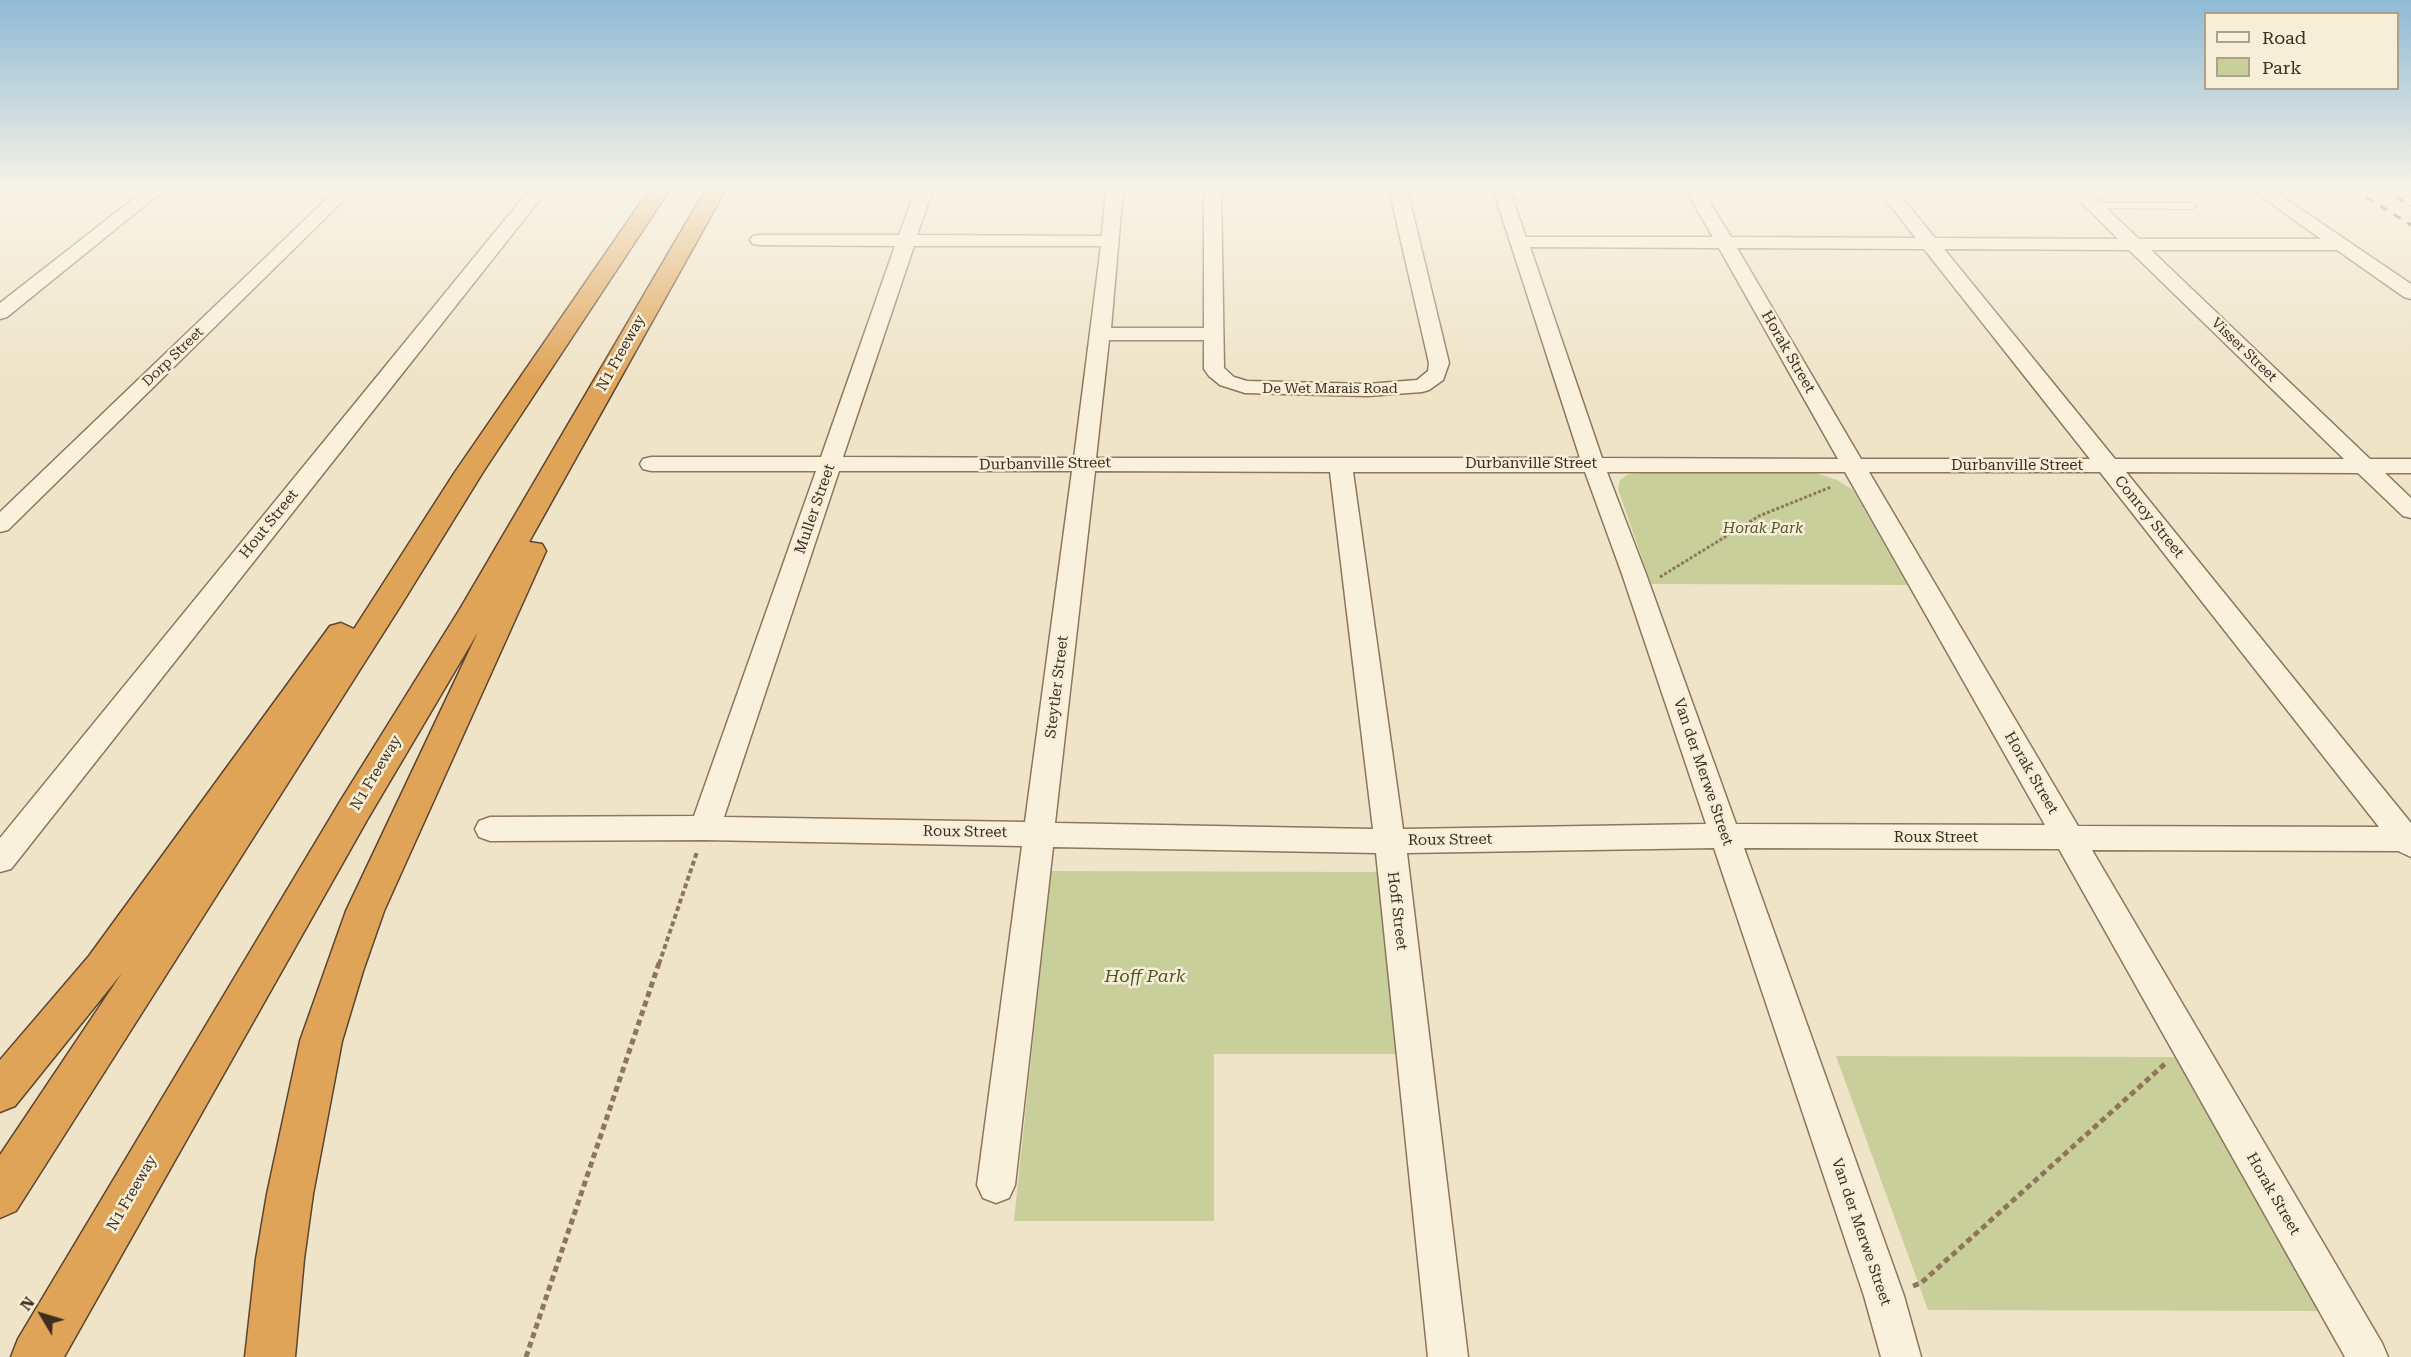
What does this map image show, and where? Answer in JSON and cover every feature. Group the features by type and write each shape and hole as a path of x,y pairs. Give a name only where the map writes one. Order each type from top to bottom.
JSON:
{"highway":[{"path":"0,1195 390,598 469,472 617,252"},
{"name":"N1 Freeway","path":"36,1357 354,810 474,610 680,252"},
{"path":"270,1357 280,1259 290,1194 321,1041 343,971 370,901 559,489 567,469 574,438"},
{"path":"0,1092 103,968 435,506 469,472"}],"street":[{"path":"0,313 76,252"},
{"name":"Dorp Street","path":"0,525 281,252"},
{"name":"Hout Street","path":"0,860 12,830 487,252"},
{"name":"Muller Street","path":"705,828 903,252"},
{"name":"Steytler Street","path":"996,1185 1109,252"},
{"name":"De Wet Marais Road","path":"1214,252 1214,369 1227,381 1245,387 1394,389 1414,388 1430,382 1436,376 1439,363 1413,252"},
{"name":"Van der Merwe Street","path":"1523,252 1593,464 1639,590 1884,1296 1901,1357"},
{"name":"Horak Street","path":"1730,252 2368,1357"},
{"name":"Conroy Street","path":"1937,252 2409,841"},
{"name":"Visser Street","path":"2144,252 2411,511"},
{"path":"2353,252 2411,292"},
{"path":"1099,334 1215,334"},
{"name":"Durbanville Street","path":"651,464 1593,464 1856,471 2107,466 2411,466"},
{"name":"Hoff Street","path":"1341,465 1390,841 1448,1357"},
{"name":"Roux Street","path":"490,829 705,828 1390,841 1725,836 2409,841"}],"path":[{"path":"1639,590 1759,516 1856,471"},
{"path":"526,1357 705,828"},
{"path":"1884,1296 1921,1283 2172,1058 2190,1051"}],"green space":[{"name":"Horak Park","path":"1641,473 1816,473 1837,480 1853,490 1907,585 1651,584 1618,489 1620,480 1627,475"},
{"name":"Hoff Park","path":"1051,871 1378,872 1398,1054 1214,1054 1214,1221 1014,1221"},
{"path":"1836,1056 2179,1057 2326,1311 1928,1310"}]}
